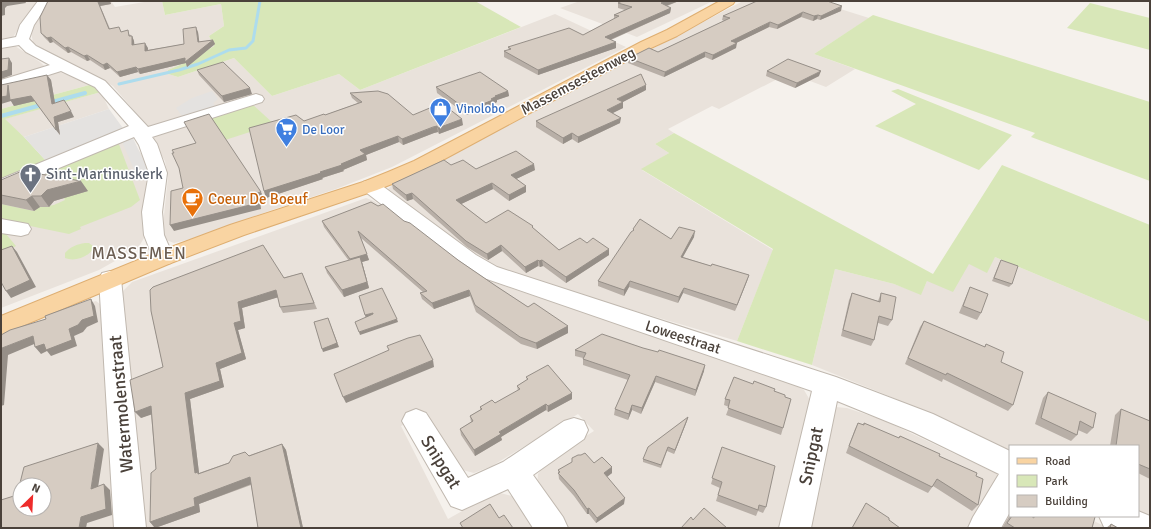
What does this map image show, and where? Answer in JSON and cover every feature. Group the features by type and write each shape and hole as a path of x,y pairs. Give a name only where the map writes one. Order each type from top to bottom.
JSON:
{"main road":[{"name":"Massemsesteenweg","path":"1,326 162,258 237,230 370,186 420,166 730,1"}],"street":[{"path":"22,40 27,26 44,1"},
{"path":"1,44 22,40"},
{"path":"22,40 31,49 100,84 141,132 148,144 158,173 152,212 154,235 162,258"},
{"path":"1,85 62,66"},
{"path":"1,186 141,132 256,99"},
{"name":"Loweestraat","path":"370,186 468,260 489,272 826,385 923,423 1009,465"},
{"path":"1,226 21,229"},
{"name":"Watermolenstraat","path":"110,279 130,528"},
{"name":"Snipgat","path":"795,528 826,385"},
{"name":"Snipgat","path":"416,421 462,496 513,472 574,430"},
{"path":"513,472 552,528"},
{"path":"984,528 1009,485"},
{"path":"1117,517 1140,528"}],"shaded area":[{"path":"1,1 37,1 13,37 15,46 40,62 51,72 59,72 93,84 1,109"},
{"path":"50,1 111,1 115,7 150,1 162,1 165,15 221,4 224,26 209,36 214,46 189,61 168,70 168,74 178,77 234,58 272,96 339,74 360,90 555,14 626,47 392,167 336,189 269,211 195,238 174,243 166,240 162,234 168,177 165,161 136,113 113,86 78,67 49,55 33,42 31,33 37,20"},
{"path":"580,1 713,1 637,37 560,8"},
{"path":"743,1 815,1 869,18 814,54 855,69 826,87 789,73 719,109 712,106 668,129 674,133 655,144 669,153 642,170 773,250 737,341 541,283 490,266 386,191 393,184"},
{"path":"212,91 218,99 213,103 217,109 185,120 176,108 192,98"},
{"path":"101,92 109,109 24,137 4,119"},
{"path":"109,109 125,131 47,162 24,137"},
{"path":"125,131 142,155 148,171 144,205 144,238 138,248 99,270 1,308 1,180"},
{"path":"132,136 151,177 139,181 121,139"},
{"path":"366,198 374,201 481,278 789,382 804,390 811,402 783,528 568,528 537,485 538,474 550,458 594,431 578,414 492,466 474,473 459,469 427,413 401,426 448,519 496,492 512,496 535,528 138,528 121,293 132,282"},
{"path":"995,257 1150,322 1150,519 1139,514 1139,445 1009,445 1009,450 889,396 812,365 835,269 894,284 921,294 927,281 969,264"},
{"path":"96,301 101,305 119,528 1,528 1,343 86,304"},
{"path":"835,407 847,408 883,420 1009,480 1009,517 1086,517 1108,528 809,528 824,471 831,418"}],"green space":[{"path":"162,1 475,1 521,27 360,90 339,74 272,96 234,58 178,77 168,74 168,70 189,61 214,46 209,36 224,26 221,4 165,15"},
{"path":"1090,3 1150,18 1150,50 1067,28"},
{"path":"873,15 1150,102 1150,181 1031,137 1035,133 814,54"},
{"path":"93,84 101,92 5,119 47,162 1,180 1,109"},
{"path":"898,89 1012,135 979,170 875,126 916,104 891,91"},
{"path":"252,104 274,124 219,142 204,119"},
{"path":"674,133 933,274 1002,165 1150,225 1150,322 995,257 987,273 969,264 953,292 927,281 921,295 894,284 835,269 812,365 737,341 773,249 641,169 669,153 655,144"},
{"path":"117,139 140,200 131,207 80,227 81,229 69,234 1,220 1,204 34,211 42,205 52,206 65,200 64,198 74,180 59,177 52,182 24,180"},
{"path":"1,233 6,234 16,246 1,254"},
{"path":"89,243 94,248 88,254 77,259 65,258 65,253 69,249 76,245"}],"building":[{"path":"1,1 4,1 2,3 2,10 1,10"},
{"path":"48,1 101,1 98,2 109,29 119,27 121,32 128,30 129,36 132,36 132,45 145,43 145,51 184,44 183,29 196,27 198,42 213,40 185,62 185,58 138,69 136,67 117,72 107,63 103,65 87,55 84,56 68,47 65,48 51,37 47,38 41,33 40,17"},
{"path":"622,1 666,1 661,3 671,8 605,37 616,42 538,70 504,51 511,49 508,47 569,28 583,35 619,16 614,15 632,7 618,3"},
{"path":"757,1 827,1 842,6 821,16 814,16 803,12 778,25 770,22 731,41 737,43 713,55 705,52 665,72 629,58 649,48 658,52 730,18 723,16"},
{"path":"9,58 8,70 1,72 1,59"},
{"path":"788,59 821,71 797,83 767,71"},
{"path":"223,62 250,88 222,96 197,70"},
{"path":"480,72 508,91 495,96 497,96 491,99 493,100 467,110 436,87"},
{"path":"641,74 646,85 617,99 623,102 607,110 621,118 578,137 572,133 563,138 536,121"},
{"path":"47,75 52,104 64,100 71,111 54,117 56,130 31,96 10,100 8,85 7,96 1,97 1,85"},
{"path":"378,91 388,94 413,115 437,105 448,108 462,119 438,128 437,126 433,127 402,139 398,136 360,150 365,154 341,164 342,165 264,191 249,128 296,115 304,121 324,114 325,115 362,102 350,93"},
{"path":"209,114 261,192 257,193 258,203 170,225 171,191 183,188 179,168 172,150 196,143 184,122"},
{"path":"516,151 534,164 511,175 526,186 509,195 492,183 456,200 486,223 508,210 533,226 532,227 559,250 580,238 587,243 593,238 609,249 566,277 542,260 538,260 525,267 501,245 487,254 466,241 412,193 406,195 392,184 444,160 451,165 463,160 476,169"},
{"path":"22,171 81,181 47,190 41,196 32,196 26,200 1,195 1,180"},
{"path":"371,202 378,206 383,204 458,260 528,307 534,303 568,326 536,343 520,337 475,305 469,290 432,303 420,293 427,291 358,231 367,254 350,259 322,221"},
{"path":"640,219 671,239 679,227 695,231 681,257 749,275 737,305 684,288 679,297 630,281 624,290 598,281 631,232 634,230 633,229"},
{"path":"263,245 284,278 302,273 314,303 280,307 276,290 238,302 241,321 234,323 242,353 216,363 220,381 185,393 195,473 198,472 198,474 229,463 233,456 245,452 249,456 282,444 301,528 258,528 250,477 194,498 195,506 150,522 151,473 156,469 151,406 135,412 130,380 163,367 151,311 150,290 153,287"},
{"path":"12,246 30,280 6,291 1,282 1,250"},
{"path":"360,257 367,282 342,290 325,267"},
{"path":"1001,260 1018,266 1012,284 994,278"},
{"path":"970,287 988,294 981,313 963,306"},
{"path":"382,288 397,319 359,332 355,322 373,313 365,315 359,296"},
{"path":"852,293 880,302 881,293 896,297 892,320 879,316 874,340 843,330"},
{"path":"91,299 94,316 82,320 78,325 69,329 72,340 46,350 44,344 35,347 33,336 2,348 1,357 1,335 10,330 46,319 45,316"},
{"path":"328,318 337,343 322,349 314,322"},
{"path":"924,321 985,347 986,344 1004,352 1001,362 1023,372 1013,405 947,373 946,375 908,358"},
{"path":"602,334 643,348 658,352 659,350 705,365 696,390 656,376 642,408 632,405 629,414 615,409 630,375 583,359 586,353 575,350"},
{"path":"420,335 433,360 343,397 334,374 389,350 387,346"},
{"path":"548,365 572,393 548,406 546,404 499,432 501,434 474,450 460,429 473,421 470,416 482,409 480,407 492,400 495,403 520,389 517,386 528,379 526,377"},
{"path":"734,377 753,384 754,381 775,389 774,391 791,399 783,428 728,408 730,400 725,399"},
{"path":"1048,392 1096,413 1093,428 1080,421 1077,435 1041,418"},
{"path":"1121,409 1150,421 1150,469 1139,464 1139,445 1116,445"},
{"path":"688,417 675,450 668,447 661,465 643,459 648,447"},
{"path":"858,423 864,425 864,423 899,438 900,436 977,473 976,476 983,479 978,505 937,479 932,487 849,446"},
{"path":"98,443 91,489 104,484 106,509 81,517 79,528 1,528 1,500 12,497 12,517 52,517 52,477 22,477 24,467"},
{"path":"722,447 775,466 766,507 759,505 758,510 718,495 722,482 712,478"},
{"path":"585,453 594,463 602,457 612,467 604,473 625,498 597,518 589,508 587,509 574,490 558,473 560,472 558,470 572,462 572,458"},
{"path":"866,503 889,518 889,520 900,528 852,528"},
{"path":"490,504 499,518 504,515 513,528 463,528 460,523"},
{"path":"704,508 727,528 681,528 691,517 693,520"},
{"path":"1011,517 1095,517 1092,528 1015,528 1007,523"},
{"path":"1111,524 1118,528 1110,528"}],"waterway":[{"path":"119,84 179,70 198,64 229,50 246,48 253,41 260,1"},
{"path":"1,116 85,93"}],"place":[{"name":"Vinolobo","path":"440,128"},
{"name":"De Loor","path":"286,148"},
{"name":"Sint-Martinuskerk","path":"31,194"},
{"name":"Coeur De Boeuf","path":"193,218"}],"district":[{"name":"MASSEMEN","path":"139,253"}]}
